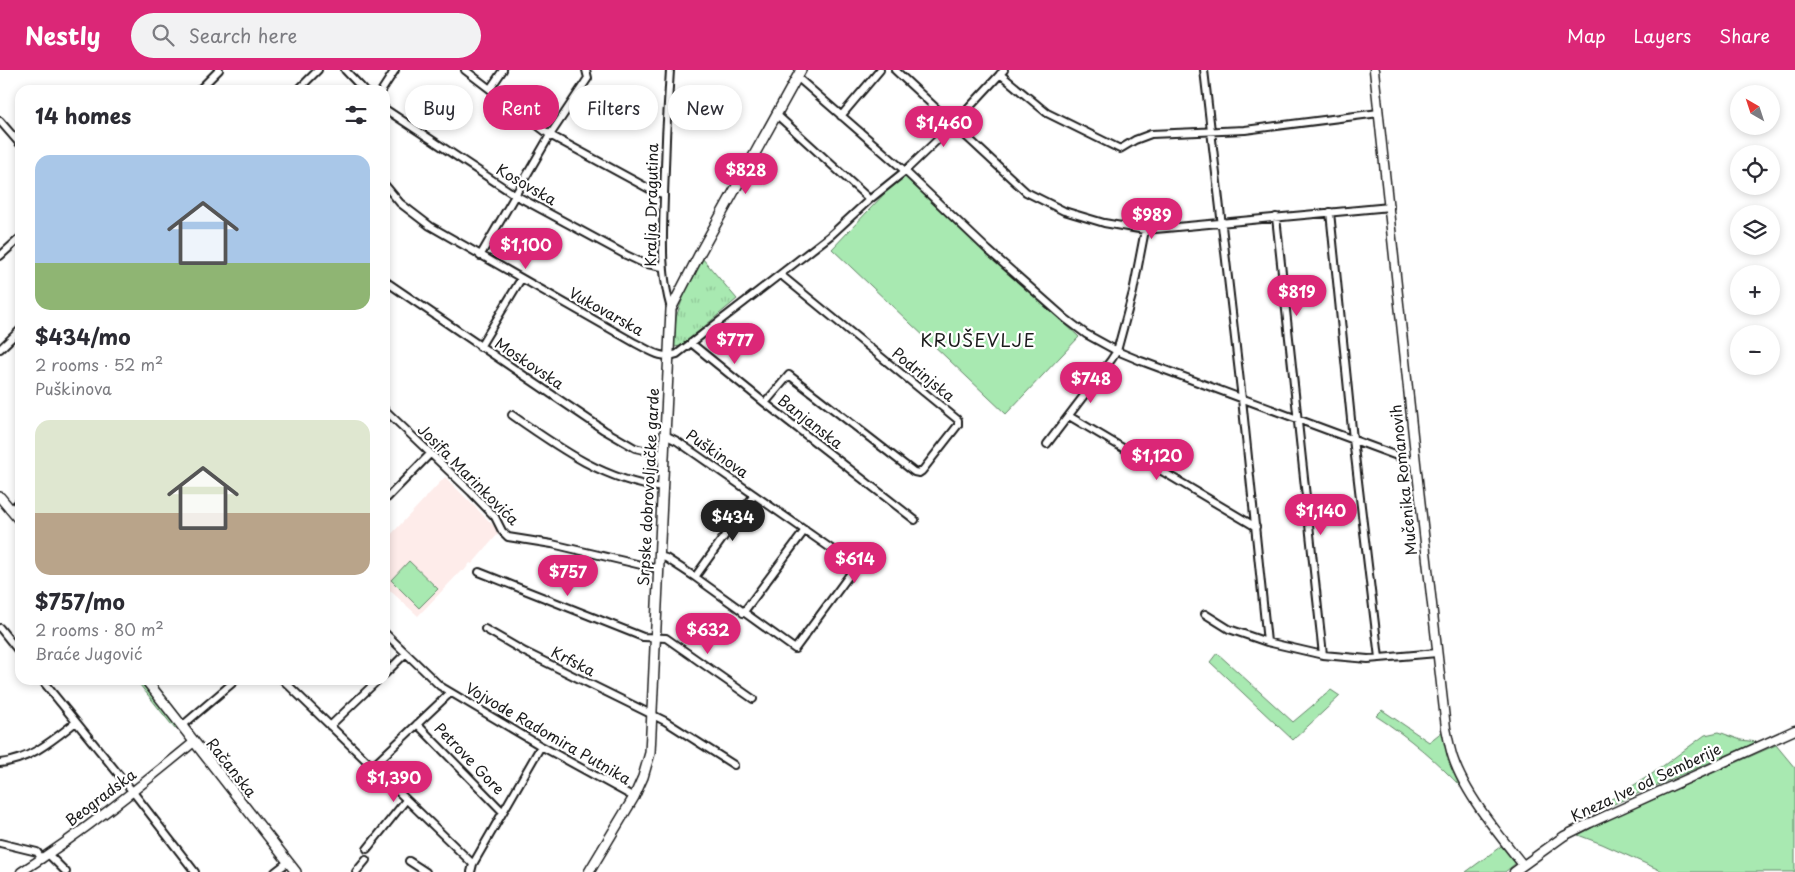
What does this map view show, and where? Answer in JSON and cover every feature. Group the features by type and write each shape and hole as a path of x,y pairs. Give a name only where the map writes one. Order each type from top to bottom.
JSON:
{"main road":[{"name":"Srpske dobrovoljačke garde","path":"589,872 634,797 643,777 650,753 671,309 799,72"},
{"path":"0,497 15,515"},
{"name":"Račanska","path":"150,685 296,872"}],"street":[{"path":"204,85 219,70"},
{"path":"303,85 318,70"},
{"path":"345,70 359,85"},
{"path":"385,85 395,70"},
{"path":"465,70 485,85"},
{"path":"493,85 503,70"},
{"path":"480,256 550,135 588,78 586,70"},
{"name":"Kralja Dragutina","path":"670,70 662,267 666,293 671,309"},
{"path":"841,116 880,70"},
{"path":"895,70 1026,192 1064,212 1104,223 1145,230 1390,206"},
{"path":"1204,70 1242,399 1267,642"},
{"name":"Mučenika Romanovih","path":"1374,70 1446,728 1453,758 1472,796 1523,865"},
{"path":"799,72 841,116 905,171 988,250 1066,319 1086,334 1116,351 1416,463"},
{"path":"669,357 677,354 831,235 869,200 905,171 953,125 1002,72 1047,112 1120,149 1135,140 1151,134 1245,130 1379,113"},
{"name":"Kosovska","path":"390,112 515,195 626,255 643,263 662,267"},
{"path":"777,115 869,200"},
{"path":"0,121 15,138"},
{"path":"543,130 655,192 664,194"},
{"name":"Vukovarska","path":"390,191 400,203 430,226 480,256 635,343 663,357 669,357"},
{"path":"1330,212 1353,440 1379,658"},
{"path":"1276,217 1323,655"},
{"path":"1047,444 1112,360 1133,292 1145,230"},
{"path":"0,256 15,242"},
{"name":"Podrinjska","path":"765,403 788,375 919,474 958,425 958,420 781,275"},
{"path":"480,346 521,279"},
{"name":"Moskovska","path":"390,284 626,444 645,452 664,455"},
{"path":"0,349 15,335"},
{"name":"Banjanska","path":"691,343 915,520"},
{"name":"Josifa Marinkovića","path":"390,415 495,517 502,531 508,537 552,544 658,569"},
{"path":"512,415 558,447 587,464 621,478 663,488"},
{"path":"1069,416 1256,527"},
{"name":"Puškinova","path":"659,556 666,558 695,577 795,649 856,566 677,441 665,435"},
{"path":"390,494 430,454"},
{"name":"Puškinova","path":"695,577 754,495"},
{"path":"11,510 15,506"},
{"path":"743,613 805,530"},
{"path":"479,572 643,638 666,638 753,699"},
{"path":"1205,614 1229,629 1267,642 1323,655 1368,659 1437,653"},
{"path":"0,628 15,647"},
{"name":"Krfska","path":"485,629 525,652 665,721 734,765"},
{"name":"Vojvode Radomira Putnika","path":"390,638 440,686 450,693 634,797"},
{"path":"390,669 406,653"},
{"path":"46,685 195,872"},
{"path":"182,726 230,685"},
{"path":"288,685 472,864"},
{"path":"330,726 373,685"},
{"name":"Vojvode Radomira Putnika","path":"372,767 450,693"},
{"path":"0,763 14,762 33,753 76,722"},
{"name":"Petrove Gore","path":"418,724 503,812"},
{"name":"Kneza Ive od Semberije","path":"1514,872 1564,836 1795,730"},
{"name":"Beogradska","path":"21,872 133,792 194,742"},
{"name":"Petrove Gore","path":"471,872 472,864 541,746"},
{"path":"367,849 406,800"},
{"path":"0,844 37,852 66,872"},
{"path":"356,872 366,860"},
{"path":"409,861 426,872"},
{"path":"275,872 288,862"}],"shaded area":[{"path":"445,477 498,530 498,534 472,564 470,563 464,571 461,571 418,616 390,591 390,536"}],"green space":[{"path":"905,172 1079,337 1006,414 832,249"},
{"path":"702,258 737,299 681,346 674,347 676,317 688,284"},
{"path":"409,561 438,589 419,608 391,580"},
{"path":"1217,653 1293,722 1331,690 1340,696 1293,740 1210,662"},
{"path":"140,685 157,685 185,721 175,729"},
{"path":"1382,710 1429,742 1443,731 1455,774 1463,789 1422,750 1376,716"},
{"path":"1719,732 1741,740 1757,742 1600,810 1600,806 1652,774 1705,735"},
{"path":"1776,745 1795,768 1795,872 1664,872 1578,835 1609,819"},
{"path":"1504,844 1516,863 1505,872 1466,872"}],"district":[{"name":"KRUŠEVLJE","path":"978,341"}]}
